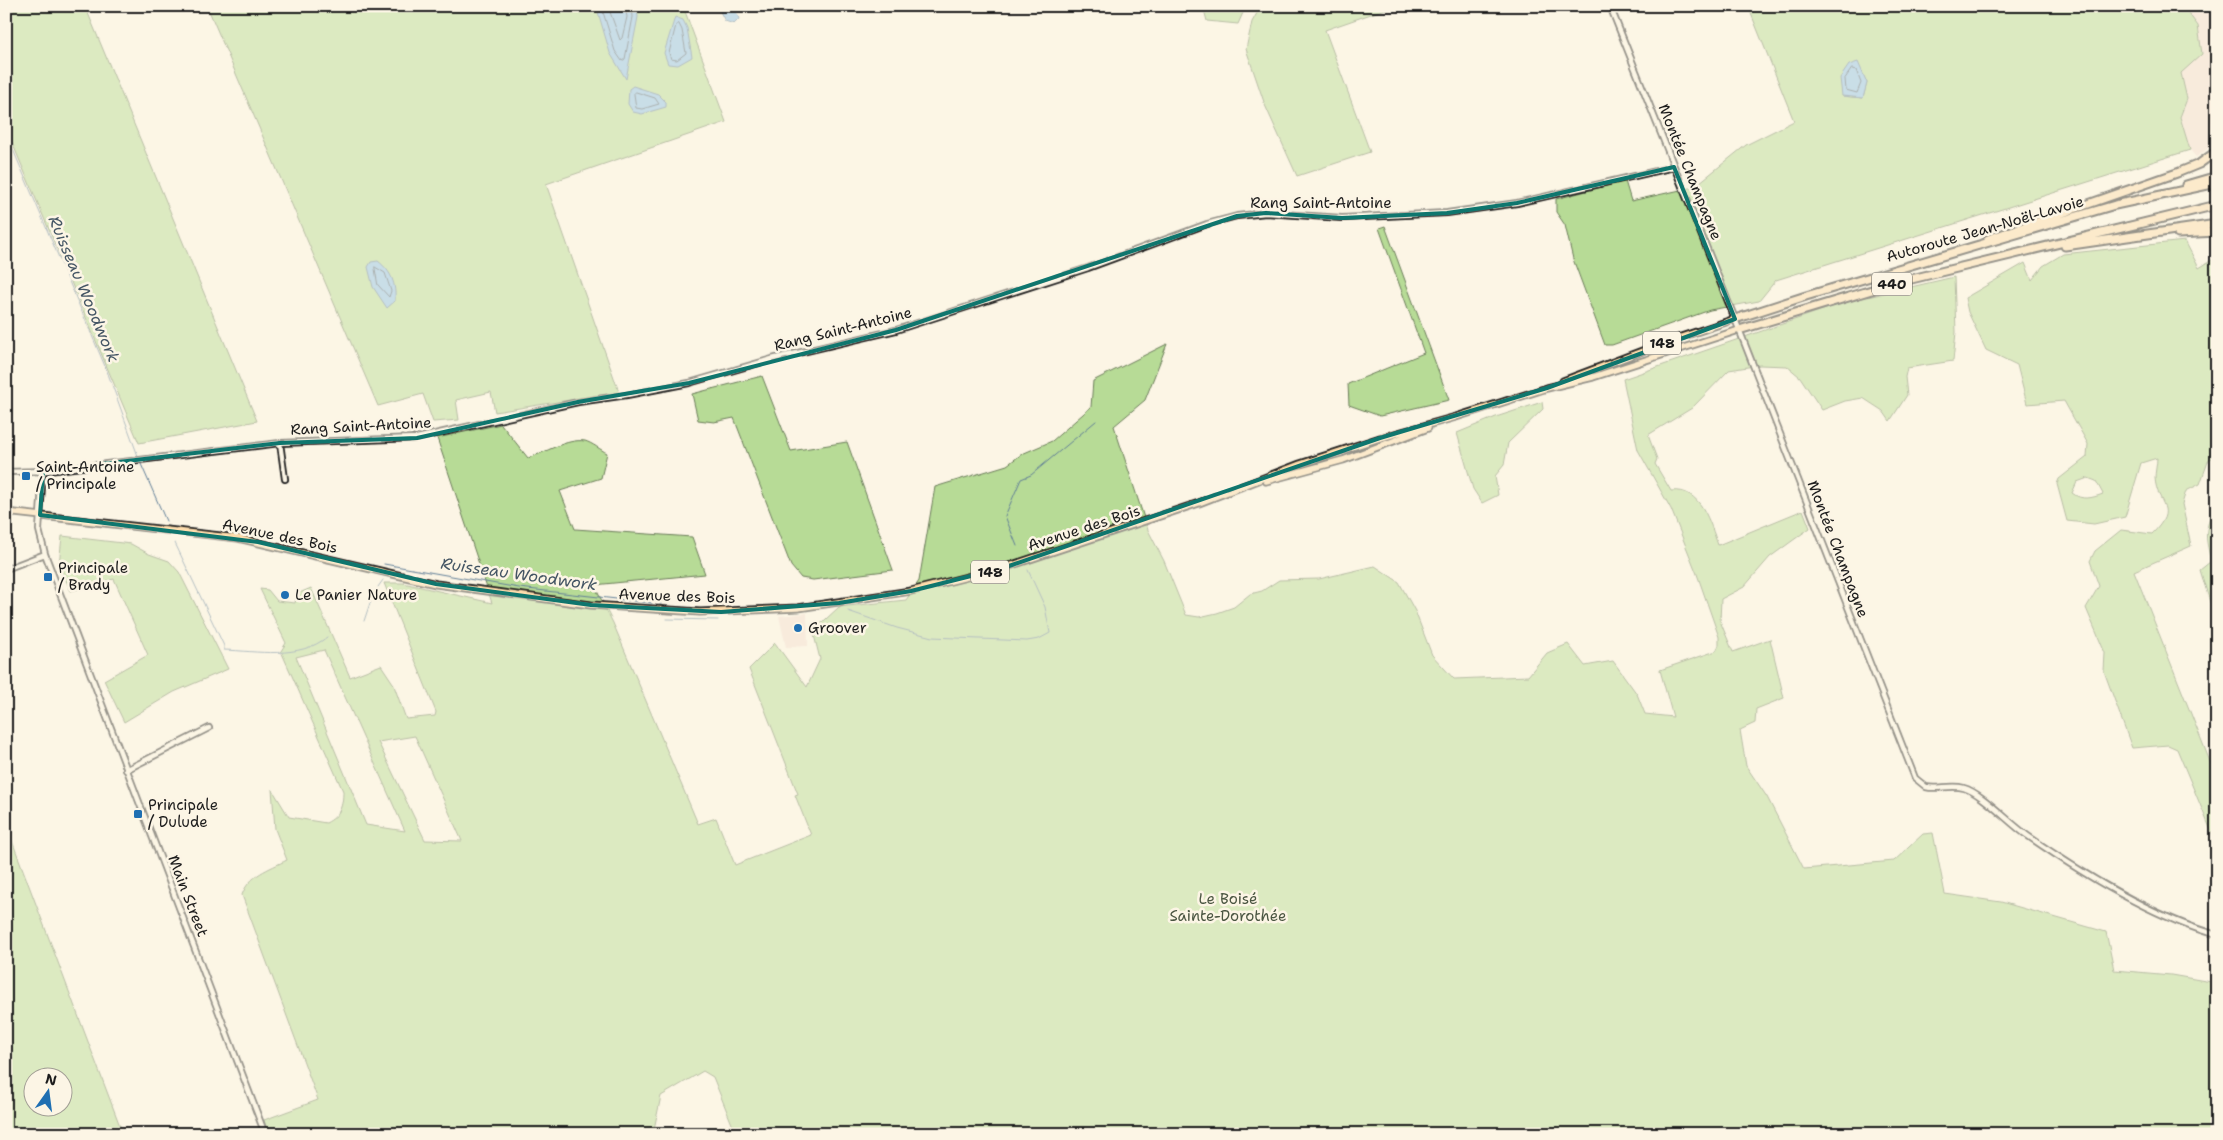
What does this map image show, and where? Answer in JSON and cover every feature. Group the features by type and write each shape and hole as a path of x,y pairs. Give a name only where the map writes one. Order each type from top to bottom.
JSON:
{"highway":[{"path":"1940,256 2177,173 2199,164 2217,151"},
{"path":"2143,198 2217,176"},
{"name":"Autoroute Jean-Noël-Lavoie","path":"1735,319 1940,256 2143,198 2217,183"},
{"name":"Autoroute Jean-Noël-Lavoie","path":"1739,330 1895,283 2048,248 2164,216 2217,205"},
{"path":"2048,248 2217,224"},
{"path":"2147,235 2217,232"}],"main road":[{"name":"Avenue des Bois","path":"1548,388 1649,348 1735,319"},
{"name":"Avenue des Bois","path":"6,512 238,538 452,586 621,608 678,611 738,611 831,604 931,587 1003,568 1247,486 1302,473 1350,457 1456,417 1548,388 1593,377 1739,330"}],"street":[{"name":"Montée Champagne","path":"1610,6 1916,781 1928,788 1957,786 1969,790 2024,833 2089,875 2184,923 2217,935"},
{"name":"Rang Saint-Antoine","path":"6,472 43,471 280,443 417,438 578,402 627,396 688,383 772,359 896,330 1088,268 1207,224 1237,216 1266,213 1342,218 1447,213 1516,203 1674,167"},
{"path":"280,443 285,479"},
{"name":"Main Street","path":"43,471 40,536 45,554 265,1134"},
{"path":"6,569 45,554"},
{"path":"126,770 209,728"}],"highlighted area":[{"path":"1674,167 1735,319 1547,388 1380,438 1003,568 911,591 839,603 721,612 591,605 436,584 258,542 40,515 43,471 280,443 417,438 578,402 689,383 896,330 1237,216 1266,213 1342,218 1447,213 1517,203"}],"shaded area":[{"path":"2183,6 2217,6 2217,142 2196,157 2190,150 2180,117 2187,99 2181,73 2198,26"},
{"path":"807,613 808,646 786,647 779,616"}],"green space":[{"path":"6,6 85,6 257,421 139,443 6,128"},
{"path":"207,6 683,6 726,122 546,184 619,392 495,412 491,392 456,400 459,420 433,422 423,394 378,406"},
{"path":"1203,6 1246,6 1238,24 1207,21"},
{"path":"1261,6 1394,6 1325,30 1370,152 1297,176 1265,105 1246,49 1252,22"},
{"path":"1748,6 2183,6 2198,26 2202,54 2181,73 2187,99 2180,117 2190,150 1776,280 1759,301 1710,310 1612,345 1605,345 1573,259 1565,225 1556,212 1556,199 1625,181 1631,201 1694,187 1746,145 1794,121","holes":["1857,62 1867,83 1863,98 1842,96"]},
{"path":"1385,226 1449,400 1380,416 1349,405 1348,384 1424,353 1379,228"},
{"path":"2185,241 2199,268 2217,257 2217,457 2209,459 2200,484 2186,491 2182,504 2191,546 2134,571 2217,779 2217,845 2177,749 2168,745 2132,748 2104,671 2105,653 2086,608 2099,586 2090,561 2095,551 2121,530 2152,534 2164,518 2164,506 2155,478 2157,458 2141,463 2125,517 2094,524 2067,521 2057,484 2059,479 2087,457 2088,444 2064,401 2027,404 2017,365 1986,350 1968,312 1965,298 2025,263 2032,280 2043,266 2063,254","holes":["2088,478 2096,481 2103,494 2091,498 2083,498 2072,493 2077,482"]},
{"name":"Le Boisé Sainte-Dorothée","path":"1954,277 1956,332 1953,361 1907,368 1905,377 1907,395 1890,421 1883,411 1863,398 1845,401 1822,410 1800,377 1787,366 1760,365 1729,370 1692,408 1648,435 1657,459 1655,464 1671,491 1681,491 1697,501 1708,517 1718,545 1803,510 1810,528 1770,557 1744,587 1721,599 1720,621 1733,652 1770,639 1784,698 1756,709 1755,723 1740,730 1746,766 1767,797 1804,869 1894,861 1923,834 1933,833 1945,894 2001,902 2106,932 2114,970 2171,975 2217,983 2217,1134 736,1134 713,1077 703,1071 661,1096 653,1134 268,1134 264,1120 318,1100 242,895 249,882 287,860 275,829 272,789 289,817 326,823 338,814 343,791 281,651 286,643 260,589 268,590 277,601 295,603 297,594 311,588 350,677 381,665 393,683 406,719 435,716 436,712 384,583 403,583 492,603 437,438 501,424 528,458 571,442 588,442 607,453 601,478 560,491 575,529 692,537 705,574 594,585 613,623 698,824 716,818 735,865 811,835 795,795 798,794 749,669 775,643 807,687 820,659 813,631 839,607 906,600 919,581 935,487 1007,465 1022,454 1052,441 1091,407 1093,381 1167,344 1145,400 1114,426 1148,530 1164,561 1186,615 1199,617 1234,607 1250,594 1262,591 1279,580 1319,579 1375,566 1399,582 1415,611 1432,655 1454,679 1528,676 1547,653 1568,644 1585,666 1613,661 1637,694 1645,714 1673,717 1660,670 1716,651 1719,645 1719,637 1697,574 1671,509 1638,450 1623,379 1846,302","holes":["324,650 405,831 366,825 296,657","415,736 462,841 425,840 378,742"]},
{"path":"762,376 791,451 847,442 893,570 813,580 801,578 791,566 734,418 714,422 698,420 692,394"},
{"path":"1542,402 1543,409 1508,443 1504,465 1495,476 1498,495 1482,503 1473,489 1457,433 1496,417"},
{"path":"2212,510 2217,518 2217,605 2211,605 2200,570 2210,562 2207,534"},
{"path":"62,536 131,544 149,554 169,561 179,572 228,669 174,692 124,722 104,680 148,655 114,579 71,591 59,565"},
{"path":"6,825 123,1134 6,1134"}],"water":[{"path":"599,6 637,8 638,17 626,79 610,53 598,12"},
{"path":"717,6 734,6 739,19 734,24 725,21"},
{"path":"675,17 683,20 687,28 692,57 678,65 668,64 664,53"},
{"path":"1858,62 1867,83 1863,98 1842,96 1840,78 1849,65"},
{"path":"633,86 658,94 666,102 666,107 642,114 633,112 628,104 629,89"},
{"path":"378,261 387,269 395,289 395,301 387,308 373,287 368,267 371,262"}],"waterway":[{"name":"Ruisseau Woodwork","path":"6,133 107,371 138,456"},
{"name":"Ruisseau Woodwork","path":"1017,546 1005,516 1021,479 1031,475 1096,421"},
{"name":"Ruisseau Woodwork","path":"141,464 166,521"},
{"name":"Ruisseau Woodwork","path":"175,543 224,646 224,650 291,651 304,649 327,637"},
{"name":"Ruisseau Woodwork","path":"384,564 519,588 652,603"},
{"name":"Ruisseau Woodwork","path":"848,611 897,628 932,637 1027,641 1039,639 1050,633 1045,607 1028,570"},
{"name":"Ruisseau Woodwork","path":"378,587 383,580"},
{"name":"Ruisseau Woodwork","path":"364,621 371,600"},
{"name":"Ruisseau Woodwork","path":"667,619 718,620"}],"place":[{"name":"Saint-Antoine / Principale","path":"26,476"},
{"name":"Principale / Brady","path":"48,577"},
{"name":"Le Panier Nature","path":"285,595"},
{"name":"Groover","path":"798,628"},
{"name":"Principale / Dulude","path":"138,814"}]}
